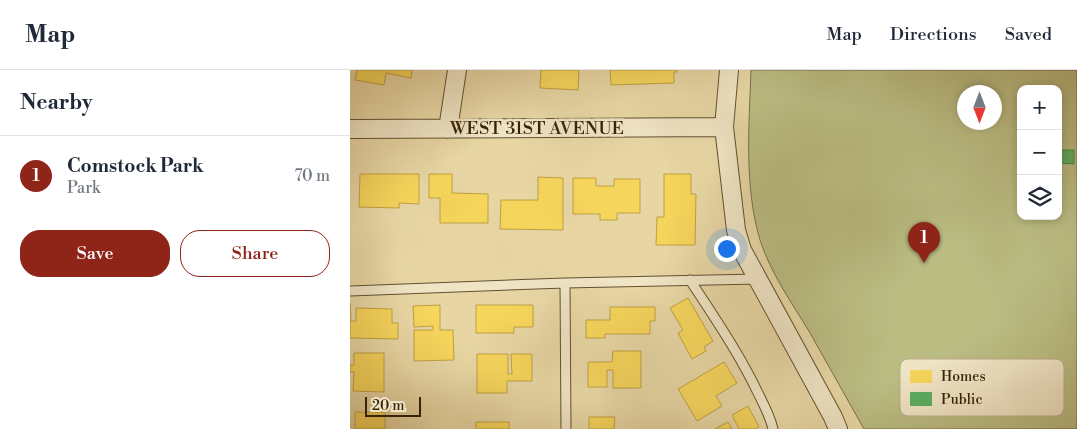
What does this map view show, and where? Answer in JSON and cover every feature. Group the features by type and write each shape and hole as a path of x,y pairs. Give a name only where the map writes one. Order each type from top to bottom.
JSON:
{"street":[{"path":"448,129 457,70"},
{"path":"729,70 724,127 736,230 742,250 838,429"},
{"name":"WEST 31ST AVENUE","path":"350,129 724,127"}],"lane":[{"path":"350,291 565,283 759,279"},
{"path":"690,280 751,378 771,419 773,429"},
{"path":"565,283 566,429"}],"green space":[{"path":"751,70 1077,70 1077,429 864,429 776,276 765,253 755,219 749,156"}],"building: Homes":[{"path":"357,70 412,70 411,78 386,73 384,85 355,80"},
{"path":"541,70 579,70 578,90 540,88"},
{"path":"610,70 677,70 677,72 674,72 674,83 611,85"},
{"path":"360,174 419,174 419,204 399,203 399,208 359,207"},
{"path":"429,174 452,174 452,193 488,194 488,223 440,223 440,198 429,198"},
{"path":"664,174 691,174 691,194 696,194 695,245 656,245 657,217 664,217"},
{"path":"538,177 563,178 563,230 500,229 501,200 538,200"},
{"path":"573,178 596,178 596,186 614,186 614,179 640,179 640,213 617,213 617,220 600,220 600,214 573,214"},
{"path":"688,298 713,341 704,347 706,351 692,359 678,333 683,330 670,308"},
{"path":"350,303 351,321 356,321 356,308 392,309 392,323 398,323 398,339 350,338"},
{"path":"440,305 440,330 453,330 454,360 414,361 414,330 433,330 433,326 414,327 413,306"},
{"path":"476,305 533,305 533,327 514,327 514,333 476,333"},
{"path":"610,307 655,307 655,321 650,321 650,334 605,334 605,338 586,338 586,320 610,320"},
{"path":"613,351 641,351 641,388 613,388 613,370 607,370 607,387 588,387 588,362 612,362"},
{"path":"354,353 384,353 384,392 353,391 354,372 350,372 350,365 354,365"},
{"path":"477,354 508,354 508,374 512,374 511,354 532,354 532,381 507,381 507,393 477,393"},
{"path":"724,362 737,383 716,396 722,406 697,421 678,389"},
{"path":"748,406 759,427 755,429 739,429 732,415"},
{"path":"355,412 385,412 385,429 355,429"},
{"path":"589,417 615,417 614,429 589,429"},
{"path":"476,422 509,422 509,429 476,429"},
{"path":"728,422 732,429 715,429"}],"building: Public":[{"path":"1062,150 1074,150 1074,164 1062,163"}],"place":[{"name":"Comstock Park","path":"924,263"}]}
